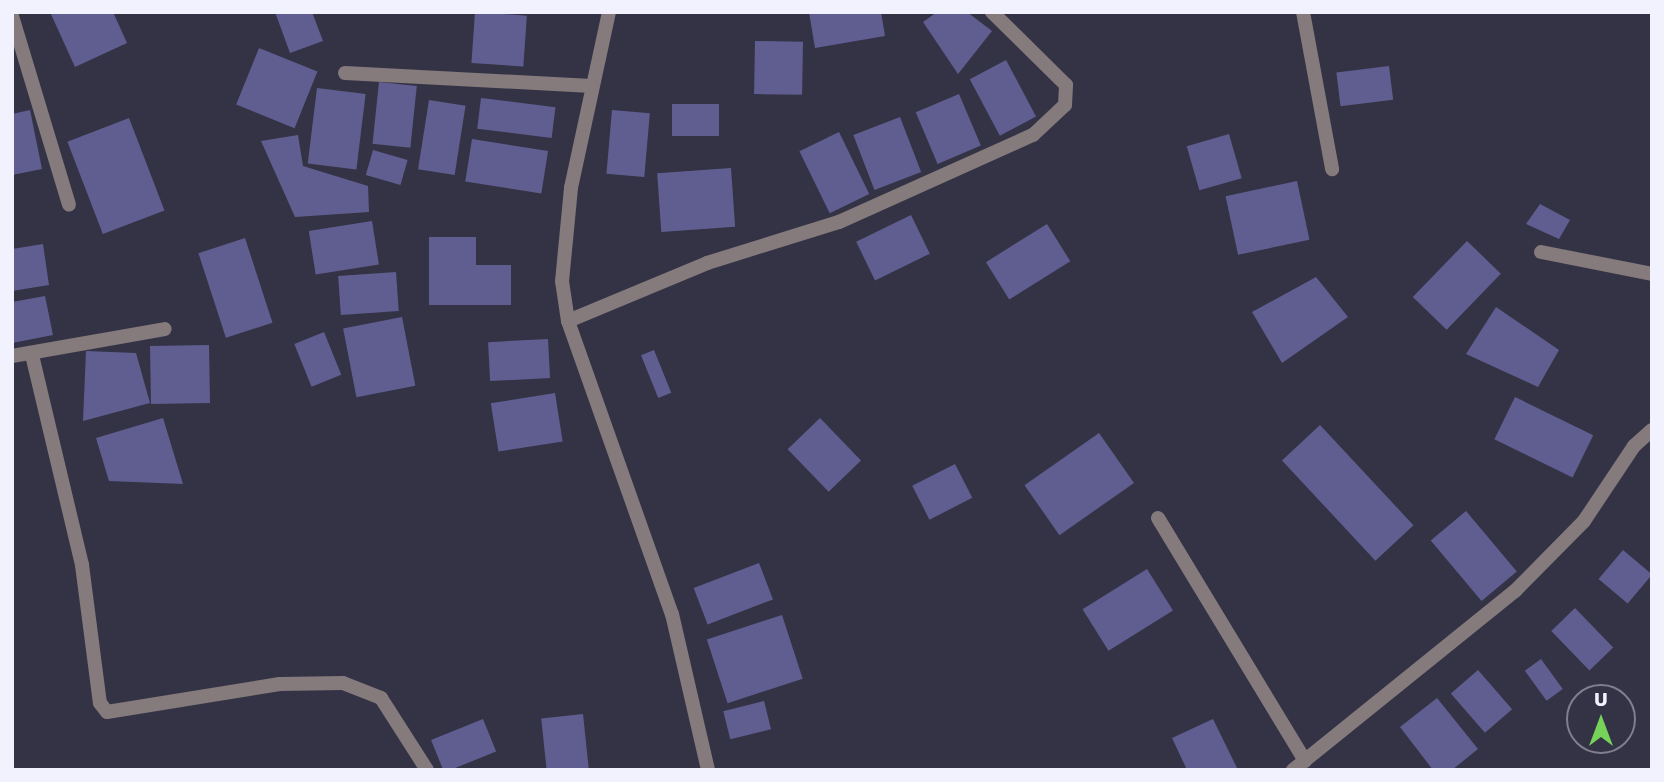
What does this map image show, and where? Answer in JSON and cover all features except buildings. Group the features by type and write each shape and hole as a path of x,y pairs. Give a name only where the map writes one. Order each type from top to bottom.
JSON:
{"street":[{"path":"609,12 570,188 562,281 568,321 672,614 708,770"},
{"path":"568,321 707,263 839,222 1033,135 1065,105 1066,85 992,12"},
{"path":"1303,12 1332,169"},
{"path":"12,16 69,205"},
{"path":"345,73 592,86"},
{"path":"1541,252 1652,274"},
{"path":"12,356 32,355 165,329"},
{"path":"32,355 82,565 100,703 107,712 280,684 343,683 381,698 427,770"},
{"path":"1158,518 1299,765 1515,591 1584,521 1634,446 1652,430"}]}
